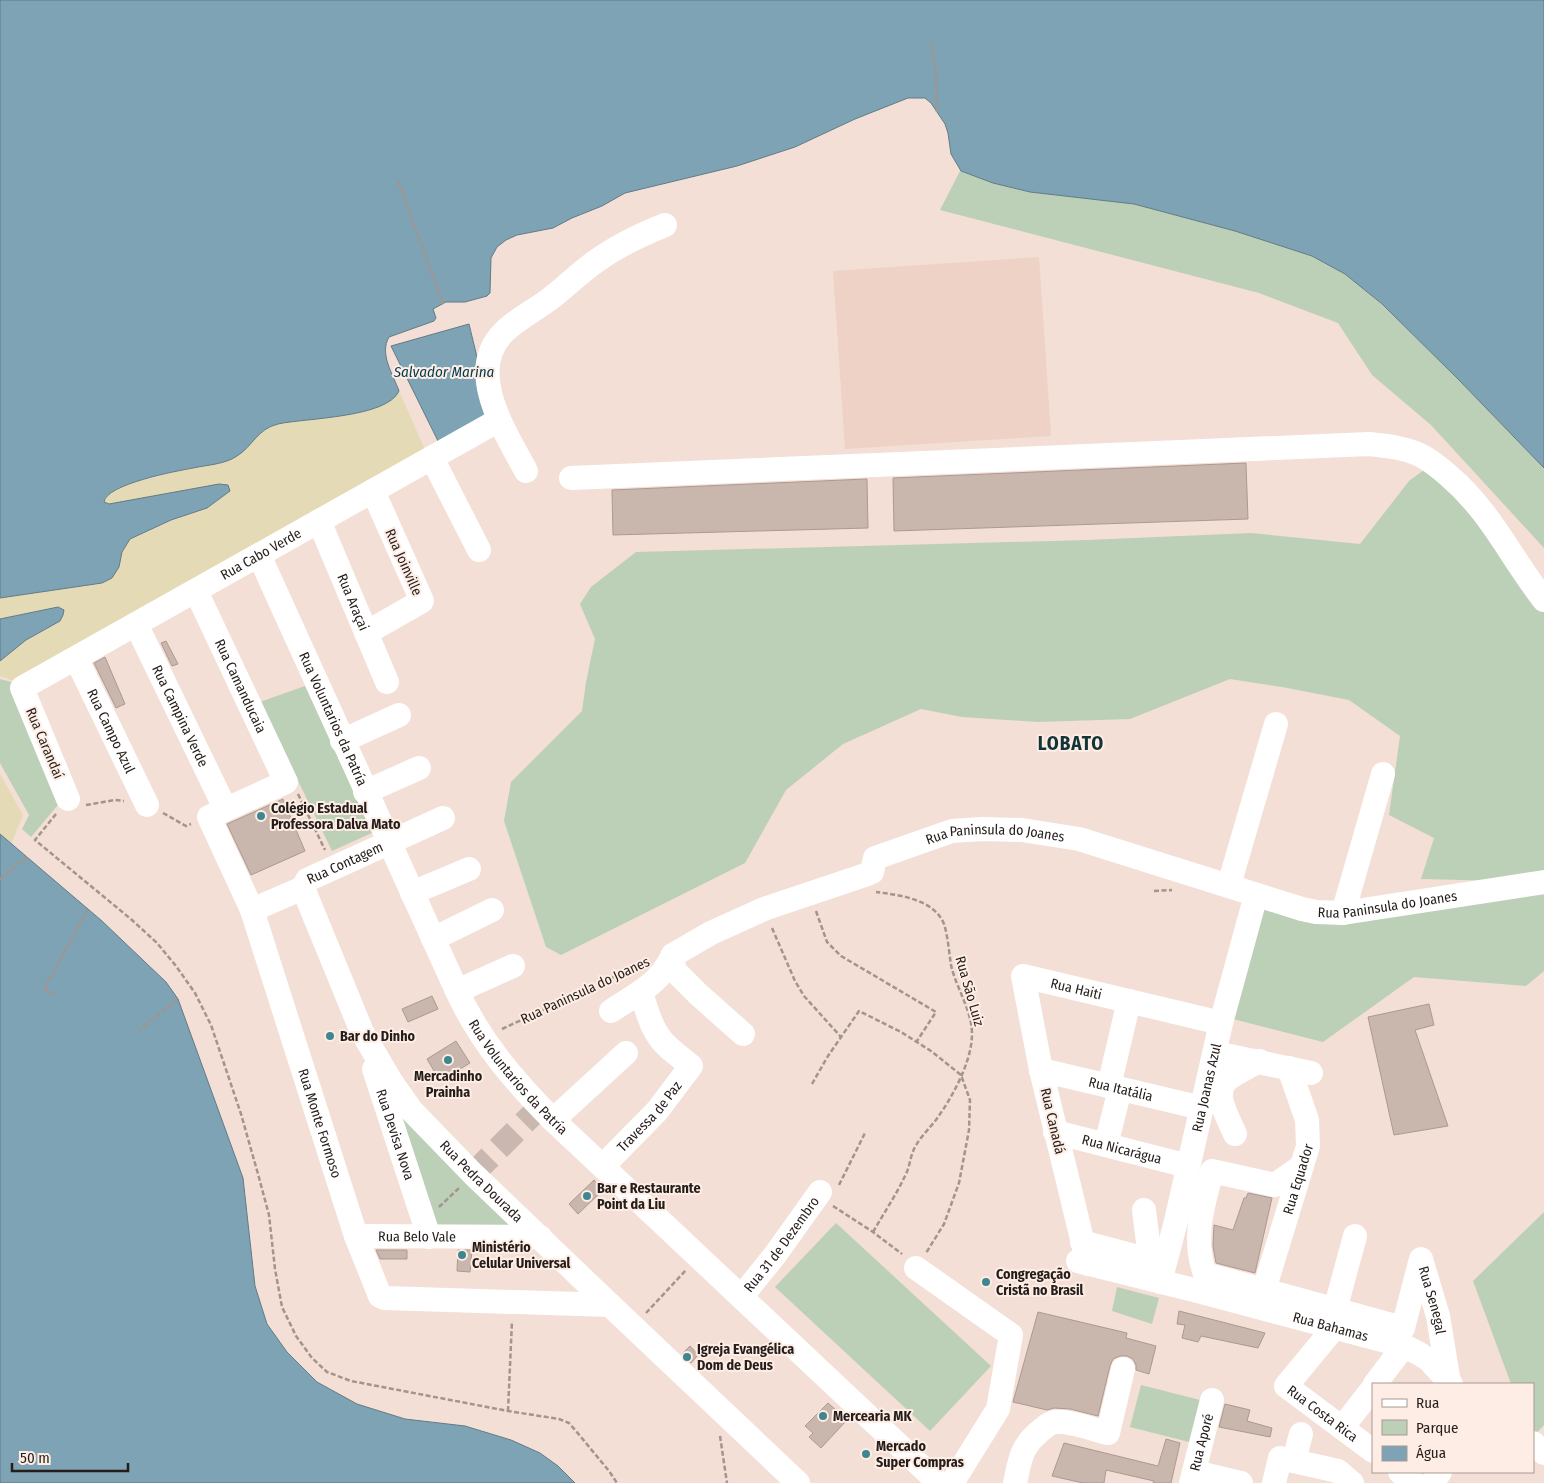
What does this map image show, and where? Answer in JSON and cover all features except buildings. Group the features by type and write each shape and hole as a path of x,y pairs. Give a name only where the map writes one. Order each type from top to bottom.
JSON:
{"street":[{"path":"526,471 499,420 492,400 488,380 488,363 494,344 504,332 552,298 595,261 628,240 665,225"},
{"name":"Rua Cabo Verde","path":"22,688 499,420"},
{"path":"571,478 1359,444 1395,447 1418,454 1442,469 1466,490 1500,535 1544,600"},
{"path":"432,458 479,550"},
{"name":"Rua Joinville","path":"366,633 422,601 373,491"},
{"name":"Rua Araçai","path":"319,521 387,682"},
{"name":"Rua Voluntarios da Patría","path":"260,555 456,991 482,1039 553,1120 939,1483"},
{"name":"Rua Camanducaia","path":"196,591 286,782"},
{"name":"Rua Campina Verde","path":"136,624 225,808"},
{"name":"Rua Campo Azul","path":"76,658 147,805"},
{"name":"Rua Carandaí","path":"22,688 68,799"},
{"path":"342,741 399,716"},
{"path":"1229,886 1276,724"},
{"path":"365,792 419,768"},
{"path":"1343,912 1383,774"},
{"name":"Rua Monte Formoso","path":"286,782 225,808 209,817 252,910 356,1236 382,1297 610,1305"},
{"name":"Rua Contagem","path":"252,910 303,888 306,880 443,818"},
{"name":"Rua Paninsula do Joanes","path":"865,875 872,872 875,858 952,830 982,829 1022,830 1079,839 1316,912 1343,912 1544,882"},
{"path":"412,893 470,868"},
{"path":"611,1011 641,993 661,976 673,955 711,933 764,909 865,875"},
{"name":"Rua Pedra Dourada","path":"303,888 362,1032 392,1083 411,1110 473,1174 798,1483"},
{"name":"Rua Joanas Azul","path":"1160,1282 1176,1221 1221,1023 1256,895"},
{"path":"433,938 492,910"},
{"path":"673,955 674,970 743,1034"},
{"path":"456,991 513,966"},
{"name":"Rua Haiti","path":"1023,976 1221,1023"},
{"name":"Rua Canadá","path":"1023,976 1041,1070 1082,1256"},
{"name":"Travessa de Paz","path":"603,1166 657,1111 691,1066 664,1043 657,1034 641,993"},
{"path":"1106,1145 1129,1001"},
{"name":"Rua Devisa Nova","path":"362,1032 426,1229"},
{"path":"553,1120 626,1053"},
{"path":"1215,1053 1259,1061"},
{"path":"1235,1134 1220,1097 1221,1089 1228,1078 1259,1061"},
{"name":"Rua Equador","path":"1259,1061 1300,1071 1308,1120 1308,1146 1264,1290"},
{"name":"Rua Itatália","path":"1041,1070 1202,1108"},
{"name":"Rua Nicarágua","path":"1055,1132 1188,1166"},
{"path":"1201,1283 1199,1226 1212,1171 1275,1185 1302,1166"},
{"name":"Rua 31 de Dezembro","path":"742,1296 825,1192"},
{"path":"1082,1256 1143,1258 1147,1256 1149,1250 1144,1210"},
{"path":"1176,1221 1201,1283"},
{"name":"Rua Belo Vale","path":"356,1236 426,1229 540,1237"},
{"path":"1334,1319 1355,1236"},
{"name":"Rua Bahamas","path":"1082,1256 1160,1282 1201,1283 1264,1290 1334,1319"},
{"name":"Rua Senegal","path":"1403,1337 1421,1260 1438,1316 1450,1383"},
{"path":"916,1268 1011,1335 998,1409 952,1483"},
{"name":"Rua Bahamas","path":"1201,1283 1403,1337 1418,1353 1429,1360 1449,1383"},
{"name":"Rua Costa Rica","path":"1334,1319 1286,1386 1372,1450"},
{"path":"1376,1383 1403,1337"},
{"path":"1015,1483 1023,1451 1028,1441 1053,1422 1062,1422 1108,1433 1123,1369"},
{"path":"1342,1428 1372,1389"},
{"name":"Rua Aporé","path":"1192,1477 1212,1400"},
{"path":"1274,1483 1300,1434"},
{"path":"1287,1460 1338,1471 1349,1482"},
{"path":"1401,1473 1414,1483"},
{"path":"1192,1477 1241,1483"}],"path":[{"path":"931,42 936,72 937,112"},
{"path":"398,181 443,304"},
{"path":"286,782 294,784 333,868"},
{"path":"68,799 35,840 157,943 195,993 214,1034 241,1114 258,1174 269,1215 275,1268 282,1306 296,1336 312,1358 327,1372 351,1382 559,1419 569,1424 617,1483"},
{"path":"0,879 27,857"},
{"name":"Rua São Luiz","path":"865,875 872,891 926,904 935,910 944,923 953,973 972,1025 970,1051 961,1075"},
{"path":"810,892 826,942 840,956 936,1012 917,1041"},
{"path":"55,995 44,990 88,909"},
{"path":"764,909 804,996 842,1037"},
{"name":"Rua Paninsula do Joanes","path":"482,1039 644,963"},
{"path":"138,1030 178,999"},
{"path":"812,1084 828,1056 859,1011 917,1041 961,1075 970,1100 968,1130 959,1183 944,1224 916,1268 897,1249 873,1232 825,1192 865,1133"},
{"path":"873,1232 906,1175 914,1149 951,1097 961,1075"},
{"path":"426,1229 473,1174"},
{"path":"633,1327 699,1256"},
{"path":"508,1411 513,1302"},
{"path":"720,1434 727,1483"}],"shaded area":[{"path":"1039,257 1051,436 845,449 833,271"}],"green space":[{"path":"960,171 994,183 1030,192 1134,204 1235,231 1312,256 1345,274 1381,304 1458,379 1544,468 1544,548 1431,425 1372,375 1338,323 1259,293 940,210"},
{"path":"1424,470 1479,516 1544,600 1544,882 1421,879 1434,838 1389,815 1400,736 1349,700 1230,679 1130,719 1038,722 962,717 921,709 843,744 786,790 745,863 561,955 546,947 504,821 511,782 582,711 595,639 580,604 591,587 636,552 1087,540 1251,533 1360,544 1409,481"},
{"path":"0,679 18,684 63,799 31,837 22,829 29,815 0,763"},
{"path":"305,686 374,832 332,851 260,702"},
{"path":"1544,886 1544,971 1526,986 1414,977 1323,1042 1229,1018 1260,897 1324,917"},
{"path":"394,1090 526,1233 431,1233"},
{"path":"1544,1212 1544,1425 1534,1436 1534,1383 1511,1383 1473,1281"},
{"path":"836,1223 991,1366 930,1431 775,1287"},
{"path":"1117,1287 1159,1298 1152,1324 1112,1311"},
{"path":"1141,1385 1204,1401 1193,1443 1130,1427"}],"sand":[{"path":"399,391 425,450 16,682 0,676 0,661 26,640 60,621 64,610 58,607 0,619 0,598 102,583 119,567 122,552 130,539 171,520 207,508 229,492 146,498 109,504 104,502 106,496 111,492 135,482 217,463 277,424 363,412 379,407 391,400"},
{"path":"0,774 23,815 11,844 0,834"}],"water":[{"path":"0,0 1544,0 1544,468 1382,304 1345,274 1312,256 1235,231 1134,204 1030,192 993,183 961,171 951,154 945,124 931,103 925,98 908,98 855,119 795,147 737,166 625,193 602,206 553,228 517,235 506,240 497,247 491,258 490,293 487,296 465,302 446,302 433,309 436,318 434,321 389,337 386,344 386,357 399,391 391,400 379,407 363,412 271,426 233,459 158,475 116,490 108,495 104,502 109,504 219,484 228,485 230,491 207,508 171,520 130,539 122,552 119,567 112,578 102,583 0,598"},
{"name":"Salvador Marina","path":"469,324 491,415 440,445 391,346"},
{"path":"58,607 64,610 60,621 26,640 0,661 0,619"},
{"path":"0,834 102,921 166,982 178,999 243,1178 255,1286 267,1324 287,1352 317,1382 357,1404 405,1419 465,1426 511,1440 540,1453 558,1466 575,1483 0,1483"}],"tunnel":[{"path":"473,1174 540,1107"}],"place":[{"name":"Colégio Estadual Professora Dalva Mato","path":"261,816"},
{"name":"Bar do Dinho","path":"330,1036"},
{"name":"Mercadinho Prainha","path":"448,1060"},
{"name":"Bar e Restaurante Point da Liu","path":"587,1196"},
{"name":"Ministério Celular Universal","path":"462,1255"},
{"name":"Congregação Cristã no Brasil","path":"986,1282"},
{"name":"Igreja Evangélica Dom de Deus","path":"687,1357"},
{"name":"Mercearia MK","path":"823,1416"},
{"name":"Mercado Super Compras","path":"866,1454"}],"district":[{"name":"LOBATO","path":"1071,743"}]}
